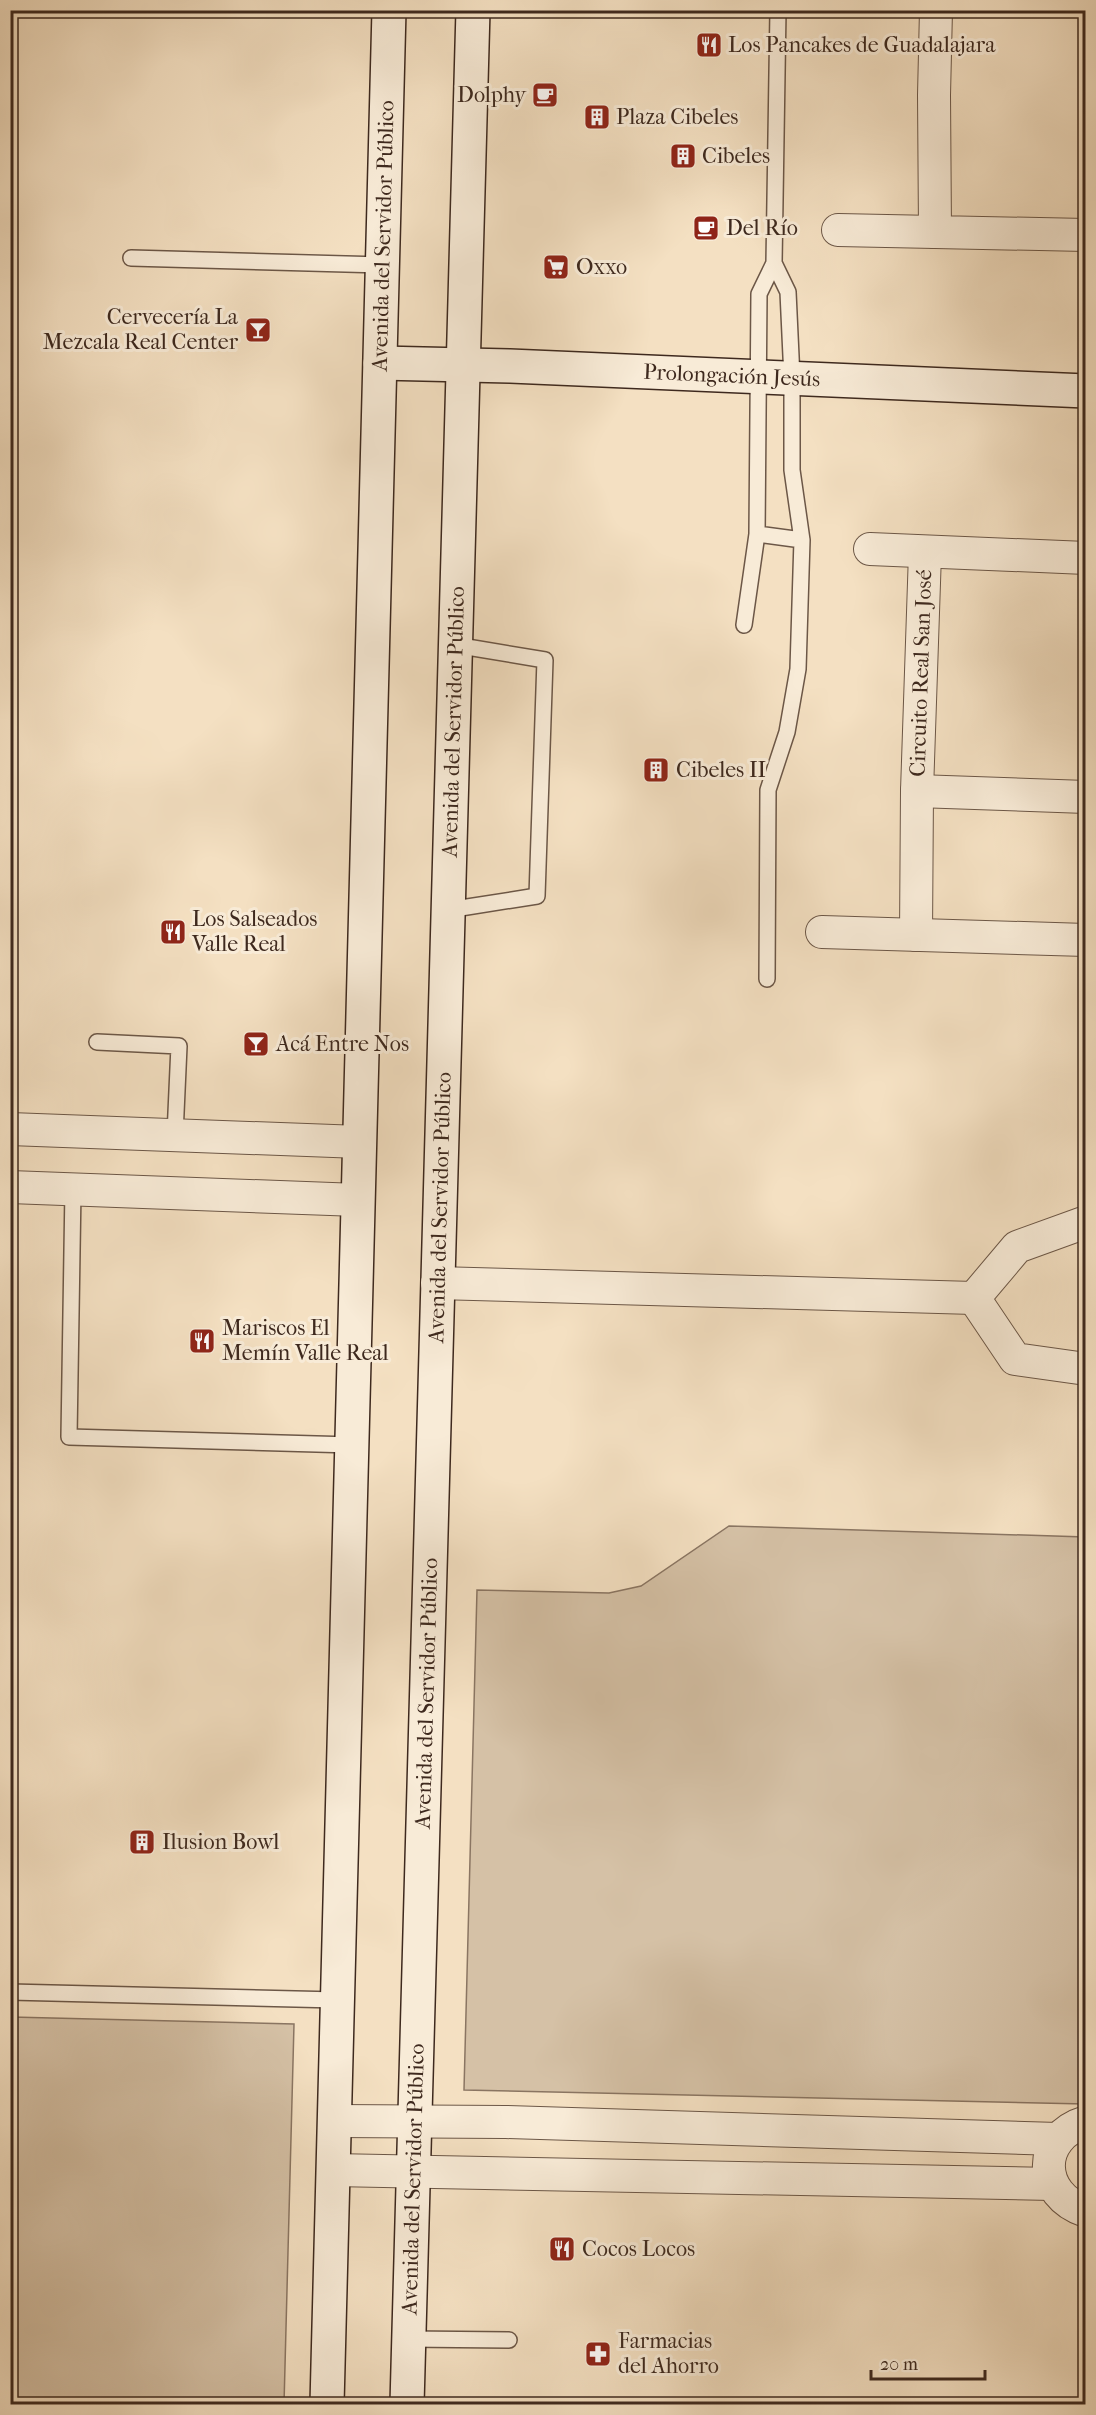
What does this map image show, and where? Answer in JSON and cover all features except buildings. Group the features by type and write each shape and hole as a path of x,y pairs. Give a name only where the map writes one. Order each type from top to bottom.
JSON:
{"street":[{"name":"Avenida del Servidor Público","path":"327,2404 389,10"},
{"name":"Avenida del Servidor Público","path":"406,2404 473,10"},
{"path":"935,232 936,10"},
{"path":"838,230 1086,235"},
{"name":"Prolongación Jesús","path":"380,363 757,376 1086,391"},
{"name":"Circuito Real San José","path":"870,549 1086,558"},
{"name":"Circuito Real San José","path":"916,935 917,791 925,553"},
{"name":"Circuito Real San José","path":"917,791 1086,797"},
{"path":"822,932 1086,940"},
{"path":"10,1129 360,1142"},
{"path":"10,1186 358,1200"},
{"path":"974,1298 1017,1247 1086,1222"},
{"path":"438,1283 974,1298"},
{"path":"974,1298 1015,1359 1086,1369"},
{"path":"334,2121 506,2122 1058,2139"},
{"path":"1086,2122 1070,2128 1058,2139 1051,2153 1048,2168 1052,2184 1060,2197 1072,2207 1086,2211"},
{"path":"333,2170 1052,2184"}],"lane":[{"path":"744,625 757,534 759,294 774,263 778,10"},
{"path":"131,258 382,265"},
{"path":"766,979 768,790 787,732 798,669 802,540 792,470 792,378 788,292 774,263"},
{"path":"757,534 802,540"},
{"path":"448,910 537,896 545,660 455,645"},
{"path":"97,1042 179,1046 175,1135"},
{"path":"73,1189 69,1437 352,1445"},
{"path":"10,1992 338,2000"},
{"path":"408,2339 509,2340"}],"shaded area":[{"path":"729,1526 1085,1537 1085,2104 464,2090 477,1590 609,1593 641,1586"},
{"path":"11,2017 294,2024 284,2404 11,2404"}],"place":[{"name":"Los Pancakes de Guadalajara","path":"709,45"},
{"name":"Dolphy","path":"545,95"},
{"name":"Plaza Cibeles","path":"597,117"},
{"name":"Cibeles","path":"683,156"},
{"name":"Del Río","path":"706,228"},
{"name":"Oxxo","path":"556,267"},
{"name":"Cervecería La Mezcala Real Center","path":"258,330"},
{"name":"Cibeles II","path":"656,770"},
{"name":"Los Salseados Valle Real","path":"173,932"},
{"name":"Acá Entre Nos","path":"256,1044"},
{"name":"Mariscos El Memín Valle Real","path":"202,1341"},
{"name":"Ilusion Bowl","path":"142,1842"},
{"name":"Cocos Locos","path":"562,2249"},
{"name":"Farmacias del Ahorro","path":"598,2354"}]}
